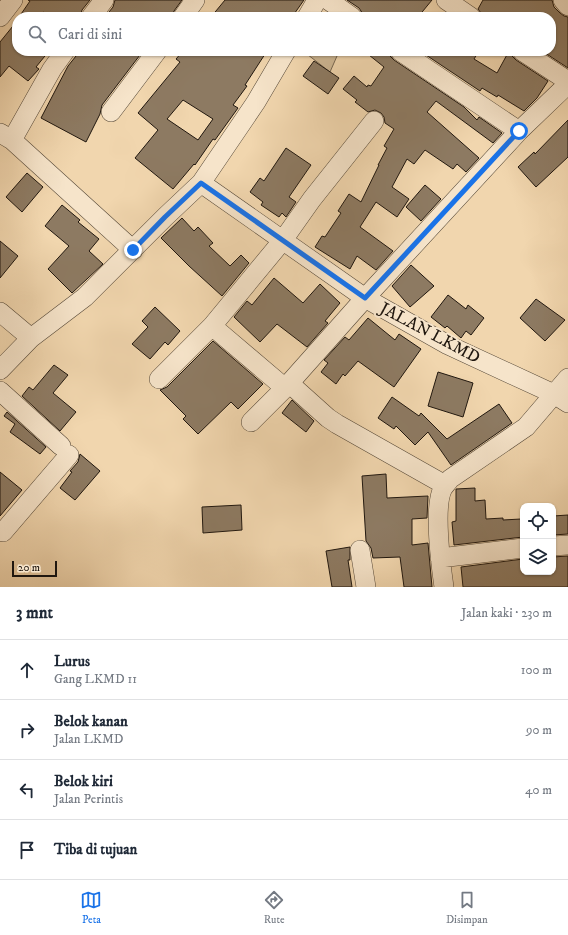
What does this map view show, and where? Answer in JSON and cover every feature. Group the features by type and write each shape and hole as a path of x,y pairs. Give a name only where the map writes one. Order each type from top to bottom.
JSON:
{"street":[{"path":"0,17 13,0"},
{"path":"95,12 104,0"},
{"path":"187,12 196,0"},
{"path":"309,12 317,0"},
{"path":"328,0 345,12"},
{"path":"446,0 464,12"},
{"path":"564,0 568,6"},
{"path":"61,56 6,137 133,250"},
{"path":"111,112 153,56"},
{"path":"0,370 31,338 85,298 201,183 256,102 283,56"},
{"path":"407,56 519,131"},
{"path":"251,422 287,386 365,298 519,131 568,83 529,56"},
{"path":"159,379 212,326 283,240 312,199 374,121"},
{"name":"JALAN LKMD","path":"201,183 365,298 448,346 561,398"},
{"path":"0,312 31,338"},
{"path":"212,326 328,418 445,485"},
{"path":"444,587 440,558 438,504 442,489 450,479 526,427 561,398 568,378"},
{"path":"0,390 65,451 1,532"},
{"path":"556,546 568,545"},
{"path":"440,558 520,548"},
{"path":"360,550 366,587"}],"shaded area":[{"path":"309,56 337,56 330,72"}],"building":[{"path":"28,0 90,0 81,12 22,12 30,1"},
{"path":"115,0 182,0 174,12 109,12 113,7"},
{"path":"225,0 304,0 296,12 215,12"},
{"path":"347,0 432,0 422,12 362,12 359,8"},
{"path":"483,0 552,0 554,7 564,16 568,17 568,68 550,56 556,56 556,12 480,12 478,9"},
{"path":"12,27 12,56 45,56 36,67 39,69 28,81 9,66 0,77 0,42"},
{"path":"76,56 139,56 102,105 100,114 86,142 41,118 68,66"},
{"path":"179,56 264,56 245,85 247,86 233,105 238,108 215,140 213,139 195,165 194,164 173,189 135,158 158,130 138,113 180,62 176,59","holes":["183,100 213,119 198,140 167,119"]},
{"path":"370,56 390,56 464,107 477,120 479,117 502,133 493,143 436,101 427,112 479,158 466,172 457,164 453,169 425,150 414,164 407,159 392,187 409,199 397,217 376,202 360,227 393,251 376,270 357,256 350,269 315,247 322,236 325,237 341,213 338,211 349,194 361,202 387,148 384,146 394,129 385,123 384,117 381,113 375,110 368,112 355,102 357,100 343,89 354,76 367,87 368,85 371,86 384,67"},
{"path":"428,56 476,56 474,59 497,73 506,56 512,56 548,81 537,98 524,111 498,95 497,97 482,88 480,91"},
{"path":"314,61 339,78 328,94 303,76"},
{"path":"568,120 568,157 536,187 518,167 534,152 535,154"},
{"path":"286,148 311,165 289,197 296,202 286,217 282,213 279,217 261,205 263,202 250,192 260,178 264,181"},
{"path":"27,173 43,187 22,212 6,197"},
{"path":"425,185 441,199 421,221 406,207"},
{"path":"62,205 80,220 78,222 99,239 89,251 103,264 72,293 48,269 69,246 45,226"},
{"path":"182,218 194,231 198,227 213,243 209,246 230,266 241,255 249,263 222,296 161,238"},
{"path":"0,241 18,256 0,278"},
{"path":"411,265 434,286 410,307 392,286"},
{"path":"274,278 303,303 320,284 340,303 325,321 328,323 307,347 277,324 260,342 234,317 247,301 252,305"},
{"path":"448,295 466,309 468,305 484,318 471,335 466,331 461,338 447,326 445,328 431,317"},
{"path":"536,299 565,320 545,341 520,318"},
{"path":"155,307 180,331 168,345 165,342 150,359 132,344 148,327 142,321"},
{"path":"368,318 395,340 399,334 421,349 394,387 358,361 345,376 343,374 336,384 321,372 328,363 324,360 345,337 349,340"},
{"path":"213,341 263,384 238,409 231,402 198,434 183,419 186,416 160,390 167,387"},
{"path":"54,365 68,375 53,393 76,412 60,431 22,396 29,387 33,390"},
{"path":"438,372 473,383 463,417 428,406"},
{"path":"392,397 419,416 421,413 447,439 499,404 512,423 451,465 428,432 415,445 396,426 394,429 378,418"},
{"path":"292,400 314,421 306,432 282,413"},
{"path":"7,412 46,447 40,454 10,432 15,424 4,416"},
{"path":"80,454 100,471 75,500 60,488 72,472 70,471 78,462"},
{"path":"0,472 22,490 0,516"},
{"path":"386,474 387,498 428,496 427,518 412,519 412,545 428,543 432,587 404,587 400,557 373,558 371,548 366,541 362,476"},
{"path":"475,488 475,501 485,500 486,519 520,519 520,537 454,545 452,522 456,521 456,489"},
{"path":"241,505 242,530 203,533 202,507"},
{"path":"568,515 568,534 556,535 556,516"},
{"path":"350,547 350,560 348,560 352,587 332,587 326,551"},
{"path":"568,556 568,587 463,587 461,567 520,559 520,575 556,575 556,557"}],"route":[{"path":"133,250 201,183 365,298 519,131"}]}
